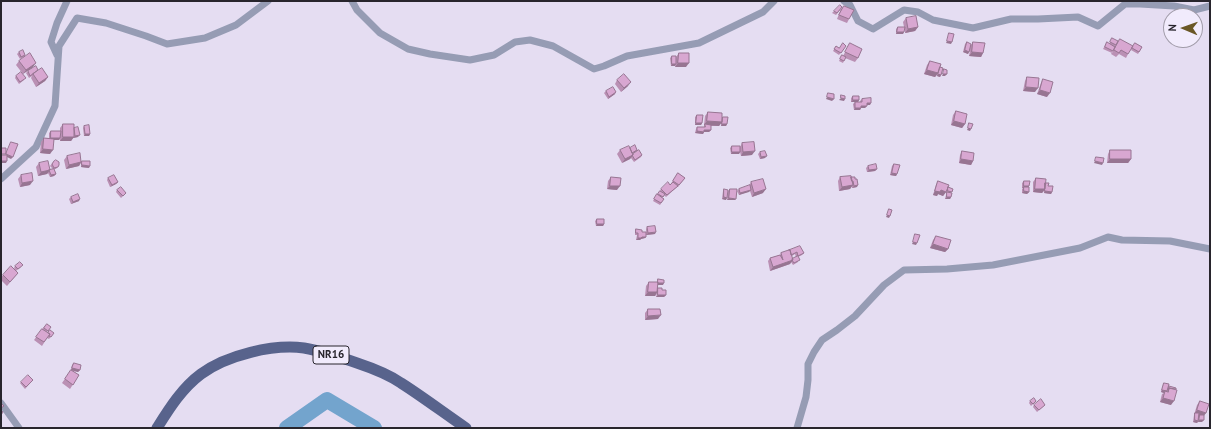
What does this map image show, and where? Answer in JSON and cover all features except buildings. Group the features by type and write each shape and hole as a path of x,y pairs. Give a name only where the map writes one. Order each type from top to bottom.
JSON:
{"main road":[{"name":"NR16","path":"157,428 170,408 187,387 201,374 221,363 254,350 278,348 304,348 339,356 369,367 400,382 466,428"}],"street":[{"path":"58,57 51,42 57,22 67,1"},
{"path":"1,179 36,147 55,106 59,46 77,18 106,23 167,44 205,38 236,25 268,1"},
{"path":"352,1 358,10 380,33 408,49 470,60 494,55 515,42 530,40 553,46 594,69 627,56 699,43 763,12 774,1"},
{"path":"844,1 850,5 858,21 873,29 890,20 904,10 918,12 932,20 973,28 1011,19 1078,17 1098,26 1125,4 1174,6 1194,10 1210,6"},
{"path":"797,428 806,397 808,364 822,340 855,316 884,285 904,270 947,270 993,265 1080,248 1108,237 1122,240 1170,241 1210,249"},
{"path":"1,403 19,428"}],"waterway":[{"path":"287,428 327,400 374,428"}]}
